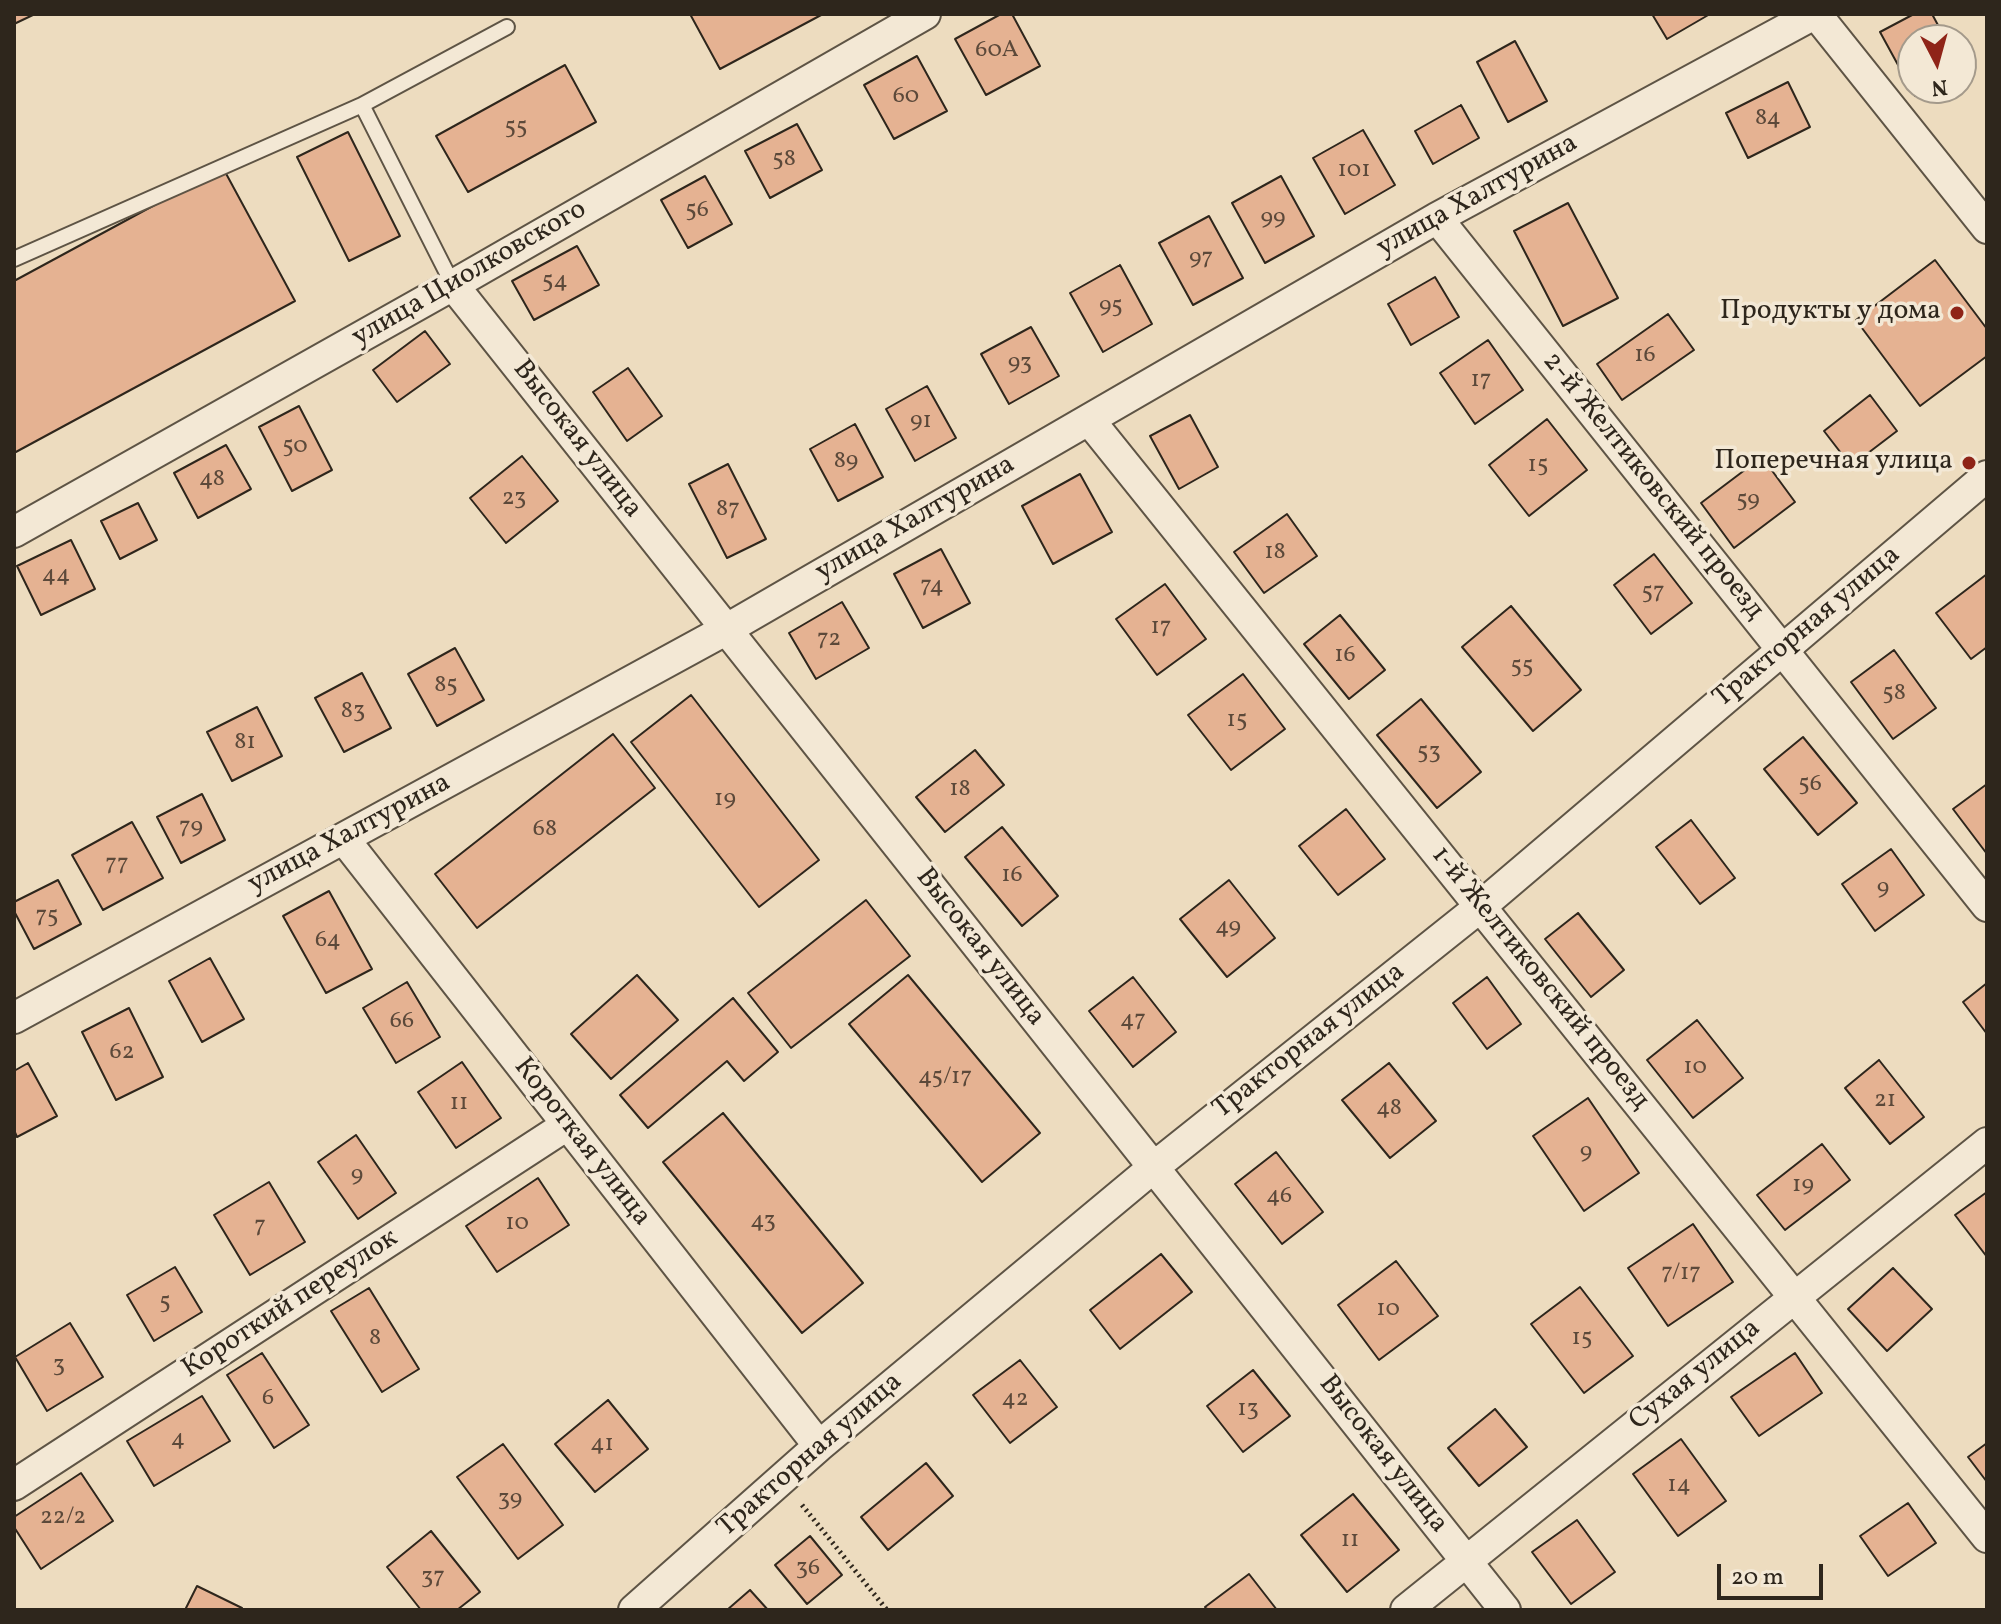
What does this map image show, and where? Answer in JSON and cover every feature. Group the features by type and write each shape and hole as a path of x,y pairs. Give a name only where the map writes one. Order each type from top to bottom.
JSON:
{"street":[{"name":"улица Циолковского","path":"14,532 925,14"},
{"name":"улица Халтурина","path":"14,1018 727,629 1437,218 1815,14"},
{"path":"1815,14 1987,228"},
{"name":"2-й Желтиковский проезд","path":"1437,218 1987,906"},
{"name":"Высокая улица","path":"453,285 1505,1610"},
{"name":"1-й Желтиковский проезд","path":"1090,421 1987,1537"},
{"name":"Тракторная улица","path":"634,1610 819,1446 1154,1167 1480,907 1987,476"},
{"name":"Короткая улица","path":"344,839 819,1446"},
{"name":"Короткий переулок","path":"14,1485 567,1125"},
{"name":"Сухая улица","path":"1406,1610 1987,1143"}],"lane":[{"path":"14,259 362,105 507,27"},
{"path":"362,105 453,285"}],"path":[{"path":"781,1480 887,1610"}],"building":[{"path":"14,14 35,14 14,24"},
{"path":"690,14 823,14 720,69"},
{"path":"1001,14 1012,14 1040,66 986,95 955,39"},
{"path":"1652,14 1710,14 1667,39"},
{"path":"1914,14 1932,14 1937,24 1897,24 1897,63 1880,32"},
{"path":"1515,41 1547,101 1508,122 1477,62"},
{"path":"917,56 947,111 894,139 864,85"},
{"path":"565,65 596,122 468,192 436,136"},
{"path":"1788,82 1810,127 1748,158 1726,113"},
{"path":"1461,105 1479,138 1433,164 1415,131"},
{"path":"797,124 822,170 770,198 745,151"},
{"path":"1363,130 1395,185 1345,214 1313,158"},
{"path":"348,132 400,236 349,261 297,157"},
{"path":"223,168 295,301 14,453 14,281"},
{"path":"705,176 732,224 688,248 661,200"},
{"path":"1281,176 1314,236 1265,263 1232,203"},
{"path":"1568,203 1618,298 1563,326 1514,231"},
{"path":"1209,216 1243,278 1193,305 1159,243"},
{"path":"577,246 599,285 534,320 512,281"},
{"path":"1935,260 1987,329 1987,356 1920,406 1856,320"},
{"path":"1120,265 1152,324 1103,352 1070,293"},
{"path":"1435,277 1459,317 1411,345 1388,304"},
{"path":"1668,314 1694,350 1622,400 1597,364"},
{"path":"1031,327 1059,376 1009,404 981,354"},
{"path":"425,331 450,364 397,402 373,370"},
{"path":"1488,340 1523,390 1475,424 1440,373"},
{"path":"628,368 662,416 627,441 593,392"},
{"path":"927,386 956,438 915,461 886,409"},
{"path":"1870,395 1897,431 1851,466 1824,431"},
{"path":"299,406 332,470 292,491 259,427"},
{"path":"1190,415 1218,467 1179,489 1150,436"},
{"path":"1547,419 1587,470 1529,516 1489,465"},
{"path":"855,424 883,477 838,501 810,449"},
{"path":"226,445 251,489 198,518 174,473"},
{"path":"522,456 558,501 506,543 470,498"},
{"path":"1762,457 1795,502 1734,548 1701,503"},
{"path":"728,464 766,539 727,558 689,484"},
{"path":"1080,474 1112,532 1053,564 1022,506"},
{"path":"138,503 157,540 120,559 101,521"},
{"path":"1287,514 1317,556 1264,593 1234,552"},
{"path":"71,540 95,589 41,615 17,566"},
{"path":"941,549 970,603 923,628 894,574"},
{"path":"1654,554 1692,603 1651,634 1614,585"},
{"path":"1987,574 1987,647 1971,659 1936,613"},
{"path":"1165,584 1206,639 1157,675 1116,619"},
{"path":"842,602 869,648 816,679 789,633"},
{"path":"1511,606 1581,690 1533,731 1462,647"},
{"path":"1340,615 1385,670 1349,699 1304,644"},
{"path":"455,648 484,700 437,726 408,674"},
{"path":"1894,650 1936,708 1893,739 1851,682"},
{"path":"362,673 391,728 344,752 315,698"},
{"path":"1243,674 1285,729 1231,770 1188,715"},
{"path":"691,695 819,860 759,907 631,742"},
{"path":"1421,699 1481,772 1437,808 1377,735"},
{"path":"257,707 282,756 232,781 207,732"},
{"path":"613,734 655,788 477,928 435,874"},
{"path":"1803,737 1857,803 1818,835 1764,769"},
{"path":"975,750 1004,785 945,832 916,797"},
{"path":"1987,784 1987,854 1953,809"},
{"path":"202,794 225,840 181,863 157,817"},
{"path":"1346,809 1385,859 1338,895 1299,846"},
{"path":"1691,820 1735,878 1700,904 1656,847"},
{"path":"132,822 163,878 103,910 72,855"},
{"path":"1002,827 1058,896 1022,926 965,857"},
{"path":"1891,849 1924,895 1875,931 1842,884"},
{"path":"58,880 81,924 34,949 14,911 14,902"},
{"path":"1229,880 1275,938 1227,977 1180,919"},
{"path":"329,891 372,969 326,993 283,916"},
{"path":"866,900 910,956 791,1048 748,993"},
{"path":"1578,913 1624,970 1591,997 1545,939"},
{"path":"210,958 244,1019 202,1042 169,981"},
{"path":"637,975 678,1020 611,1079 571,1034"},
{"path":"908,975 1040,1133 982,1182 849,1024"},
{"path":"1133,977 1176,1032 1133,1067 1089,1011"},
{"path":"1487,977 1521,1024 1487,1049 1453,1003"},
{"path":"407,982 440,1037 396,1063 363,1008"},
{"path":"1987,983 1987,1034 1963,1002"},
{"path":"733,998 778,1052 744,1081 727,1061 648,1128 620,1095"},
{"path":"129,1008 163,1077 116,1100 82,1032"},
{"path":"1697,1020 1743,1078 1693,1118 1647,1060"},
{"path":"1879,1060 1924,1117 1890,1144 1845,1088"},
{"path":"462,1062 501,1118 456,1148 418,1092"},
{"path":"28,1063 57,1116 17,1137 14,1130 14,1071"},
{"path":"1389,1063 1436,1121 1390,1158 1342,1100"},
{"path":"1588,1098 1639,1173 1584,1211 1533,1136"},
{"path":"723,1113 863,1283 802,1333 663,1162"},
{"path":"356,1135 396,1193 358,1219 318,1162"},
{"path":"1822,1144 1850,1180 1785,1230 1757,1195"},
{"path":"1276,1152 1323,1212 1282,1244 1235,1184"},
{"path":"538,1178 569,1225 497,1272 466,1226"},
{"path":"269,1182 305,1242 250,1275 214,1215"},
{"path":"1987,1192 1987,1257 1955,1215"},
{"path":"1693,1224 1733,1282 1668,1326 1628,1268"},
{"path":"1161,1254 1192,1292 1120,1349 1090,1310"},
{"path":"1396,1261 1438,1316 1379,1360 1338,1305"},
{"path":"175,1267 202,1312 154,1341 127,1295"},
{"path":"1893,1268 1932,1309 1887,1351 1848,1309"},
{"path":"1580,1287 1633,1356 1584,1393 1531,1324"},
{"path":"369,1288 419,1369 382,1392 331,1311"},
{"path":"70,1323 103,1377 47,1411 15,1357"},
{"path":"262,1353 309,1425 274,1448 227,1375"},
{"path":"1795,1353 1822,1393 1759,1436 1731,1397"},
{"path":"1020,1360 1057,1407 1010,1443 973,1395"},
{"path":"1253,1370 1290,1416 1243,1452 1207,1406"},
{"path":"202,1396 230,1441 154,1486 127,1441"},
{"path":"608,1400 648,1449 595,1492 555,1444"},
{"path":"1495,1409 1527,1447 1479,1486 1448,1448"},
{"path":"1681,1439 1726,1501 1678,1536 1633,1474"},
{"path":"1987,1443 1987,1482 1968,1457"},
{"path":"503,1444 563,1525 518,1559 457,1477"},
{"path":"926,1463 953,1496 888,1550 861,1517"},
{"path":"81,1473 113,1521 41,1569 14,1527 14,1517"},
{"path":"1353,1494 1399,1550 1347,1592 1301,1535"},
{"path":"1908,1503 1936,1543 1888,1576 1860,1536"},
{"path":"1577,1520 1615,1572 1571,1604 1532,1552"},
{"path":"431,1531 480,1592 457,1610 421,1610 387,1567"},
{"path":"810,1536 842,1575 807,1604 775,1565"},
{"path":"1249,1574 1277,1610 1208,1610 1205,1607"},
{"path":"197,1586 242,1608 241,1610 185,1610"},
{"path":"750,1590 768,1610 727,1610"}],"place":[{"name":"Продукты у дома","path":"1957,313"},
{"name":"Поперечная улица","path":"1969,463"}]}
